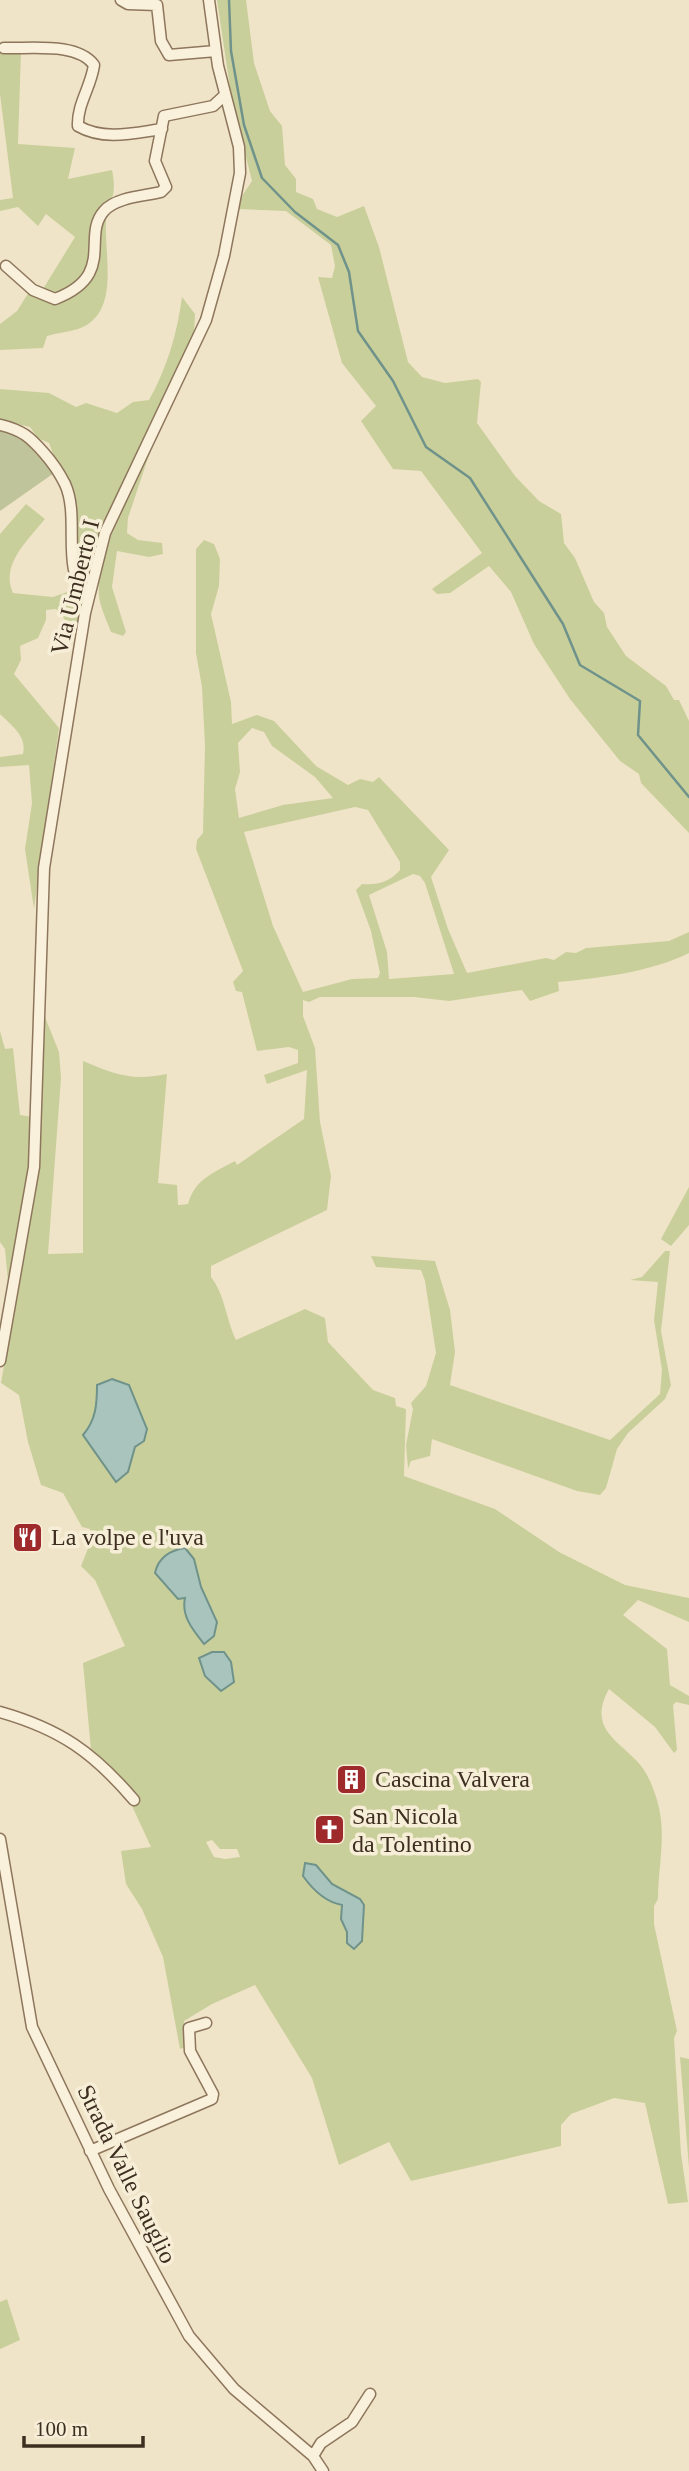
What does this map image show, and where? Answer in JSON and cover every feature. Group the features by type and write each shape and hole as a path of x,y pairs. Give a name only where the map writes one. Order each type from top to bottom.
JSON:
{"street":[{"path":"121,0 128,4 157,5 160,41 169,55 216,51"},
{"name":"Via Umberto I","path":"0,1361 34,1167 44,869 89,597 105,533 206,320 234,212 241,161 216,51 209,0"},
{"path":"4,48 78,51 90,59 94,65 92,78 77,113 78,126 88,132 110,136 162,129"},
{"path":"6,266 33,290 55,299 72,292 87,277 96,255 98,222 105,209 117,203 161,192 166,187 155,161 164,116 169,112 213,106 225,95"},
{"path":"1,425 24,431 48,457 66,486 74,573 81,590 89,597"},
{"path":"0,1712 38,1723 78,1744 111,1773 134,1800"},
{"name":"Strada Valle Sauglio","path":"0,1839 32,2027 90,2151 152,2273 189,2336 234,2389 317,2466"},
{"path":"90,2151 212,2099 213,2094 190,2051 189,2028 206,2023"},
{"path":"317,2466 321,2443 352,2422 370,2394"}],"green space":[{"path":"217,0 246,0 254,63 270,111 282,126 285,165 296,179 296,192 313,199 317,209 337,217 364,206 379,247 408,362 422,377 445,383 478,379 481,382 477,423 515,476 539,501 561,514 564,543 575,558 594,602 604,613 607,627 626,656 666,686 674,700 679,700 689,721 689,833 641,783 639,774 620,761 570,699 534,644 511,592 489,566 450,593 437,594 432,589 482,553 421,471 393,469 361,421 376,406 342,363 318,277 332,278 335,266 331,245 286,211 238,209 240,199 252,181 232,101"},
{"path":"0,51 21,51 18,144 75,148 68,179 112,170 114,180 106,222 107,283 100,311 78,329 47,336 43,348 0,350 0,324 17,311 34,284 43,289 75,237 46,214 38,226 18,207 0,211 0,200 13,198 0,94"},
{"path":"182,297 195,314 194,334 123,485 88,593 77,574 74,508 49,443 38,438 30,427 0,420 0,389 49,393 76,407 86,403 117,413 133,402 149,400 170,350"},
{"path":"0,426 31,441 28,445 54,473 0,511"},
{"path":"150,452 128,518 127,533 138,540 162,543 163,554 149,557 117,551 112,587 126,632 123,636 111,632 99,596 99,579 116,522"},
{"path":"26,504 45,519 24,544 13,563 10,583 13,593 53,597 70,591 86,598 78,626 67,622 56,609 46,610 46,620 38,638 20,646 21,660 14,674 59,728 34,909 25,849 32,803 29,765 0,767 0,757 23,754 24,748 18,732 0,714 0,534"},
{"path":"204,540 214,544 220,559 219,586 211,614 231,702 232,724 257,715 274,721 316,766 348,785 360,779 373,782 379,777 449,850 431,877 448,929 467,973 546,958 554,960 566,952 576,953 586,948 669,941 689,932 689,953 674,960 625,973 558,982 559,991 530,1001 522,990 449,1001 414,997 320,997 309,1002 303,1000 303,1016 315,1048 320,1122 331,1176 327,1210 211,1266 211,1277 219,1291 236,1340 305,1309 325,1318 328,1342 373,1390 395,1398 396,1406 406,1409 404,1476 495,1509 559,1552 625,1585 689,1598 689,1622 638,1600 623,1615 667,1649 670,1685 689,1696 689,1705 676,1702 673,1705 677,1750 674,1753 655,1727 609,1689 603,1704 602,1717 611,1737 646,1773 655,1792 660,1813 662,1845 654,1924 677,2031 674,2038 681,2154 688,2202 668,2204 645,2103 614,2098 571,2114 561,2125 561,2146 411,2181 389,2142 339,2165 312,2078 255,1985 212,2004 184,2021 186,2047 180,2049 163,1957 142,1909 126,1884 121,1851 151,1847 132,1806 138,1795 91,1750 83,1663 125,1646 95,1580 81,1566 89,1546 90,1529 82,1527 63,1493 41,1485 28,1442 19,1395 1,1383 38,1169 43,1012 59,1052 61,1078 48,1254 83,1253 83,1061 134,1077 167,1074 158,1183 177,1185 178,1205 188,1204 195,1188 212,1173 235,1161 237,1165 304,1119 307,1070 267,1084 264,1075 298,1063 298,1050 289,1047 257,1051 242,992 236,991 233,982 243,971 196,849 197,840 203,833 205,746 202,687 196,653 196,549","holes":["252,728 264,732 272,746 315,777 333,798 283,805 239,818 235,789 240,772 238,743","355,807 368,810 400,862 400,870 388,880 362,884 356,890 371,931 380,973 378,978 352,979 303,992 273,926 244,832","413,874 420,876 425,883 454,974 389,979 387,952 369,895","212,1840 220,1849 237,1849 240,1857 214,1857 206,1842"]},
{"path":"0,1031 5,1049 13,1048 20,1115 33,1117 27,1185 9,1293 5,1249 0,1242"},
{"path":"689,1187 689,1225 671,1246 661,1239"},
{"path":"665,1251 670,1251 661,1331 671,1385 665,1399 628,1433 617,1449 606,1488 600,1495 577,1491 432,1439 430,1456 411,1461 408,1469 406,1445 413,1409 411,1403 426,1386 436,1353 425,1281 421,1270 376,1267 371,1256 435,1261 450,1310 455,1352 450,1385 610,1440 660,1394 662,1370 654,1320 658,1282 630,1280 642,1277"},
{"path":"680,2057 689,2059 689,2168"},
{"path":"7,2299 20,2340 0,2349 0,2302"}],"water":[{"path":"112,1379 129,1385 147,1429 144,1441 135,1447 128,1472 116,1482 83,1435 95,1412 97,1385"},
{"path":"185,1548 194,1559 201,1587 217,1622 214,1636 204,1644 186,1617 185,1598 178,1599 155,1573 166,1556"},
{"path":"212,1652 224,1652 231,1662 234,1682 221,1691 205,1676 199,1658"},
{"path":"305,1863 316,1865 332,1884 360,1899 364,1905 362,1941 354,1949 347,1943 347,1932 341,1919 342,1905 320,1895 311,1886 303,1876"}],"waterway":[{"path":"229,0 231,51 244,125 262,178 295,212 338,245 349,272 358,331 393,381 426,447 470,478 563,624 580,665 640,701 638,735 689,797"}],"place":[{"name":"La volpe e l'uva","path":"28,1537"},
{"name":"Cascina Valvera","path":"352,1779"},
{"name":"San Nicola da Tolentino","path":"329,1830"}]}
